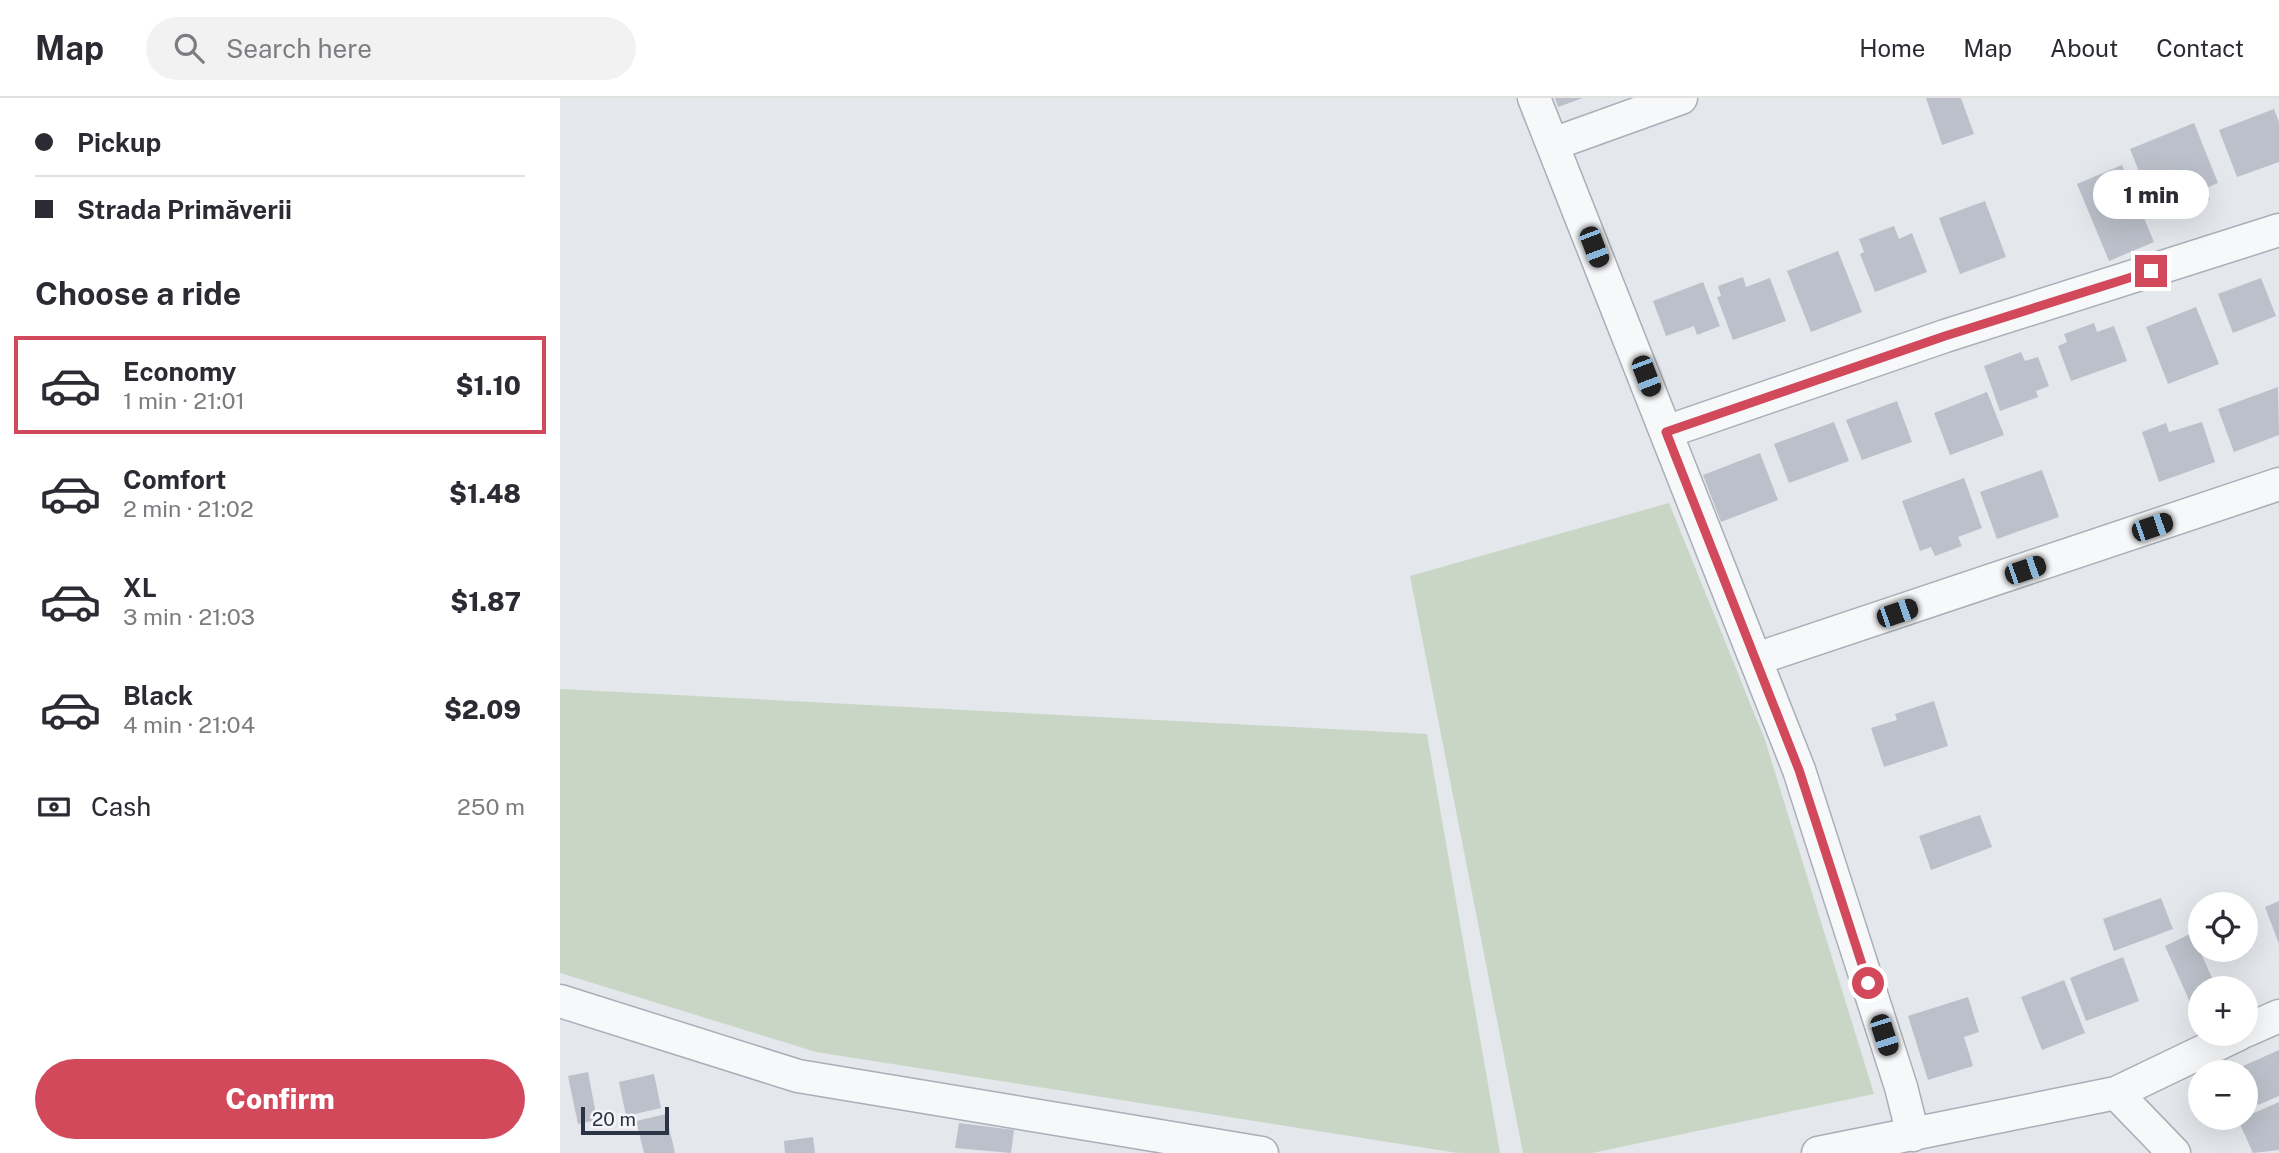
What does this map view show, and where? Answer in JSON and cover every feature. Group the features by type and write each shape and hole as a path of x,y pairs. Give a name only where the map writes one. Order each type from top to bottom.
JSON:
{"street":[{"path":"1534,98 1799,770 1901,1087 1913,1135"},
{"path":"1553,144 1681,98"},
{"path":"1666,432 1945,336 2279,230"},
{"path":"1756,659 2279,484"},
{"path":"560,1001 798,1076 1262,1153"},
{"path":"2258,1025 2279,1016"},
{"path":"1818,1153 2116,1093 2214,1046"},
{"path":"2116,1093 2174,1153"}],"green space":[{"path":"1669,503 1765,740 1874,1094 1592,1153 1523,1153 1410,576"},
{"path":"560,689 1427,734 1500,1153 1458,1153 816,1052 560,973"}],"building":[{"path":"1555,98 1583,98 1558,107"},
{"path":"1926,98 1961,98 1974,134 1942,145"},
{"path":"2274,109 2279,122 2279,162 2237,177 2219,130"},
{"path":"2194,123 2218,183 2206,188 2210,200 2172,215 2168,204 2154,209 2130,149"},
{"path":"2122,165 2154,242 2109,261 2077,184"},
{"path":"1985,201 2006,257 1960,274 1939,218"},
{"path":"1894,226 1899,239 1912,233 1927,272 1875,292 1860,254 1864,252 1859,239"},
{"path":"1838,251 1862,312 1811,332 1787,271"},
{"path":"1743,277 1746,287 1770,278 1786,321 1733,340 1717,297 1721,296 1718,286"},
{"path":"2261,278 2276,316 2233,333 2218,294"},
{"path":"1703,282 1720,326 1697,335 1694,326 1666,336 1653,301"},
{"path":"2196,307 2219,364 2168,384 2146,327"},
{"path":"2094,323 2097,332 2114,326 2127,361 2071,381 2058,346 2067,342 2064,334"},
{"path":"2021,352 2025,361 2038,357 2049,386 2036,391 2038,397 2000,411 1984,366"},
{"path":"2278,387 2279,435 2234,452 2218,409"},
{"path":"1987,392 2004,435 1950,455 1934,413"},
{"path":"1897,401 1912,442 1862,460 1846,420"},
{"path":"1834,422 1849,461 1789,483 1774,444"},
{"path":"2202,422 2215,462 2159,482 2142,432 2166,423 2169,432"},
{"path":"1760,453 1778,500 1721,522 1703,475"},
{"path":"2042,470 2059,517 1997,539 1980,492"},
{"path":"1964,478 1982,528 1958,537 1962,546 1935,556 1931,547 1920,551 1902,501"},
{"path":"1934,701 1948,746 1884,767 1871,728 1897,720 1895,714"},
{"path":"1980,815 1992,847 1931,870 1919,836"},
{"path":"2161,898 2173,929 2114,951 2103,919"},
{"path":"2279,901 2279,944 2265,907"},
{"path":"2188,935 2188,962 2205,962 2211,976 2188,976 2188,998 2165,946"},
{"path":"2123,957 2139,1001 2086,1021 2070,978"},
{"path":"2064,980 2085,1033 2042,1050 2021,997"},
{"path":"1968,997 1979,1032 1964,1037 1973,1066 1928,1080 1908,1016"},
{"path":"2279,1050 2279,1096 2258,1105 2258,1060"},
{"path":"588,1072 597,1120 578,1124 568,1076"},
{"path":"654,1074 661,1108 626,1116 619,1082"},
{"path":"2279,1102 2279,1150 2253,1153 2243,1130 2258,1130 2258,1111"},
{"path":"666,1114 675,1153 644,1153 636,1121"},
{"path":"959,1123 1014,1130 1011,1153 955,1148"},
{"path":"813,1137 815,1153 785,1153 784,1141"}],"route":[{"path":"1868,983 1799,770 1666,432 1945,336 2151,271"}]}
